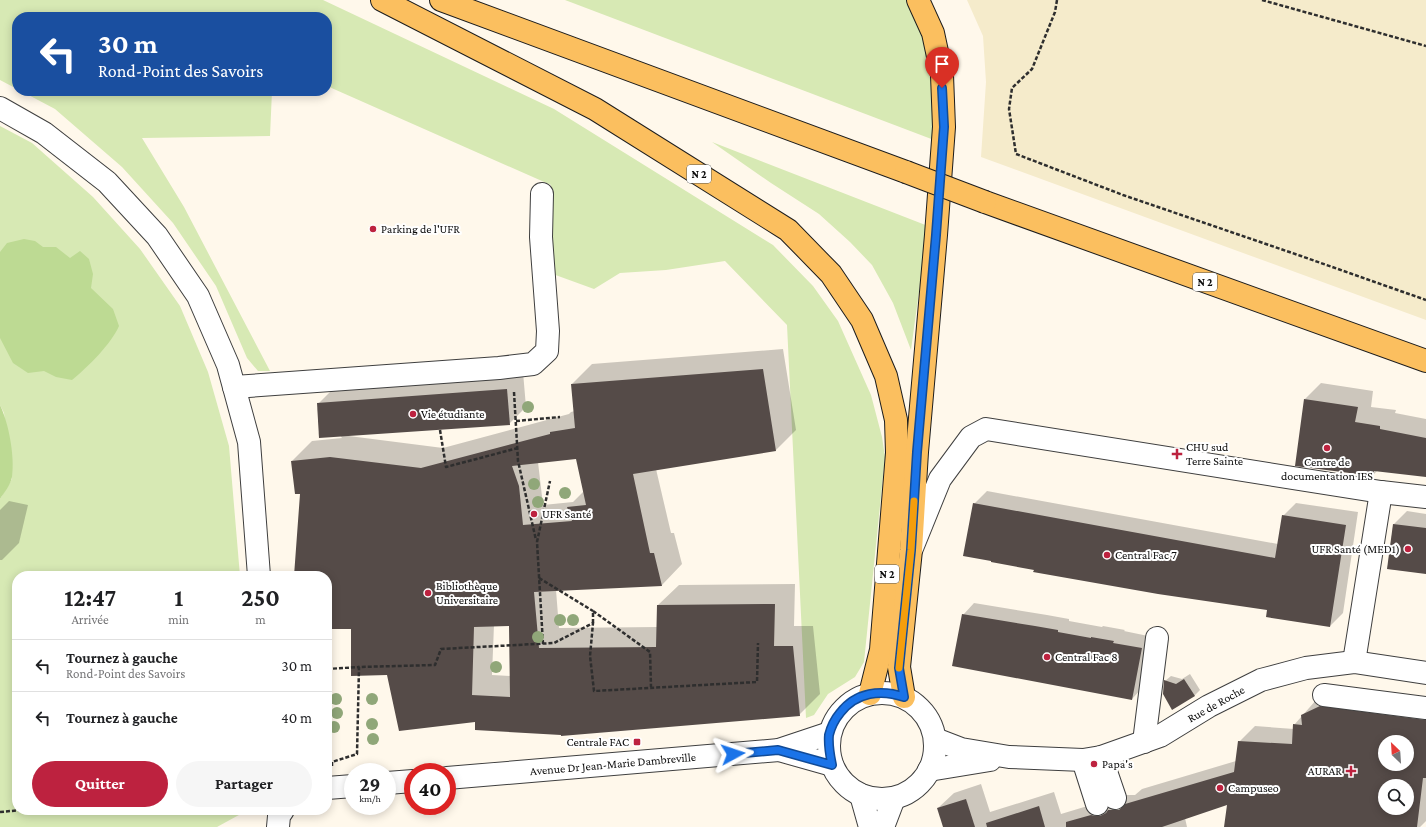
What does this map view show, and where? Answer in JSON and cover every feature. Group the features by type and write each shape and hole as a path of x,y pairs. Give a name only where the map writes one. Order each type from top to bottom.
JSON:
{"main road":[{"name":"N 2","path":"382,0 596,109 788,230 830,274 862,320 886,376 896,420 897,453 881,650 870,694"},
{"name":"N 2","path":"441,0 985,202 1426,361"},
{"name":"N 2","path":"904,697 899,668 911,550 917,452 944,127 942,75 933,33 918,0"}],"street":[{"path":"0,108 44,132 107,182 157,236 198,296 228,365 249,442 259,571"},
{"path":"234,386 499,368 533,364 547,351 548,331 541,237 542,194"},
{"path":"911,550 940,479 971,437 986,429 1381,492 1422,495 1426,497"},
{"path":"1354,662 1381,492"},
{"path":"1144,742 1157,638"},
{"name":"Rue de Roche","path":"935,739 961,749 1009,757 1092,759 1160,736 1209,706 1261,680 1306,668 1354,662 1426,673"},
{"path":"881,692 893,693 904,697 919,707 930,722 935,739 935,755 930,770 921,782 909,792 894,798 872,798 861,795 849,788 839,778 832,765 828,749 830,733 835,720 844,708 856,699 870,694 881,692"},
{"path":"1324,695 1426,708"},
{"name":"Avenue Dr Jean-Marie Dambreville","path":"456,777 778,750 830,733"},
{"name":"Avenue Dr Jean-Marie Dambreville","path":"778,750 832,765"},
{"name":"Rue de Roche","path":"930,770 1009,757"},
{"path":"1092,759 1106,801"},
{"path":"861,795 870,827"},
{"path":"883,827 894,798"},
{"path":"278,827 280,815"}],"path":[{"path":"1057,0 1055,12 1032,69 1012,88 1009,109 1016,154 1123,195 1426,300"},
{"path":"1262,0 1426,46"},
{"path":"514,392 518,461 537,542 543,644"},
{"path":"516,421 560,417"},
{"path":"440,430 446,467 518,448"},
{"path":"537,542 550,481"},
{"path":"539,578 594,611 650,652 651,688"},
{"path":"594,611 590,656 594,691 757,682 758,643"},
{"path":"332,669 435,665 441,648 554,643 593,623"},
{"path":"338,787 332,762 357,754 359,667"},
{"path":"0,812 12,811"}],"shaded area":[{"path":"967,0 1426,0 1426,320 981,157 986,82 983,36"}],"green space":[{"path":"0,0 323,0 554,109 773,245 813,286 838,321 871,395 882,437 885,457 864,662 855,677 828,694 814,715 806,718 787,325 725,261 666,270 620,273 594,289 550,273 548,251 551,185 332,88 332,12 12,12 12,86 0,80"},
{"path":"565,0 911,0 935,61 934,140"},
{"path":"30,96 272,96 270,136 142,138 184,207 270,371 258,371 247,358 216,286 173,223 122,167 55,109"},
{"path":"0,126 32,143 93,197 140,249 180,306 208,372 229,446 240,571 12,571 12,815 239,815 217,827 0,827 0,499 12,479 4,413 0,405"},
{"path":"712,142 928,226 911,350 893,303 872,265 850,242 819,214"},
{"path":"24,239 35,241 43,247 56,247 70,258 80,251 89,259 93,274 91,288 113,309 119,326 111,340 98,355 72,380 56,377 44,371 28,373 13,363 0,338 0,252 7,243"},
{"path":"0,405 6,421 13,460 13,469 10,483 0,499"}],"building":[{"path":"763,369 776,451 633,474 650,553 654,553 662,586 534,592 539,648 656,647 657,605 775,604 774,646 793,646 800,716 561,736 475,730 475,722 399,731 387,675 351,676 351,629 332,629 332,571 294,571 300,494 295,494 291,461 330,457 421,468 550,434 550,432 575,428 571,384","holes":["576,459 586,505 567,507 572,521 523,525 519,486 512,466","509,626 510,697 472,695 474,627"]},
{"name":"Vie étudiante","path":"507,389 510,425 319,438 317,403"},
{"path":"1304,399 1358,407 1355,422 1380,426 1380,429 1426,438 1426,477 1374,471 1373,476 1295,466"},
{"name":"Central Fac 7","path":"973,503 1275,558 1282,515 1346,525 1330,627 1266,617 1267,610 1158,594 1033,572 1034,570 963,556"},
{"name":"UFR Santé (MED1)","path":"1393,524 1426,528 1426,574 1387,569"},
{"name":"Central Fac 8","path":"962,614 1058,630 1058,632 1114,641 1113,643 1142,648 1132,700 952,666"},
{"path":"1184,679 1195,696 1172,710 1163,694 1164,680 1176,684"},
{"name":"AURAR","path":"1320,706 1426,720 1426,778 1423,778 1417,827 1224,827 1227,805 1162,827 1066,827 1066,822 1091,815 1100,816 1108,810 1119,810 1125,804 1234,772 1238,741 1292,744 1293,724 1302,725 1301,715"},
{"path":"966,799 975,827 943,827 937,808"},
{"path":"1039,806 1045,827 987,827 986,823"}],"slow traffic":[{"path":"899,668 911,550 914,501"}],"place":[{"name":"Parking de l'UFR","path":"373,229"},
{"name":"Vie étudiante","path":"413,414"},
{"name":"Centre de documentation IES","path":"1327,448"},
{"name":"CHU sud Terre Sainte","path":"1177,454"},
{"name":"UFR Santé","path":"534,514"},
{"name":"UFR Santé (MED1)","path":"1408,549"},
{"name":"Central Fac 7","path":"1107,555"},
{"name":"Bibliothèque Universitaire","path":"428,593"},
{"name":"Central Fac 8","path":"1047,657"},
{"name":"Centrale FAC","path":"637,742"},
{"name":"Papa's","path":"1094,764"},
{"name":"AURAR","path":"1351,771"},
{"name":"Campuseo","path":"1220,788"}],"route":[{"path":"733,754 778,750 832,765 828,749 830,733 835,720 844,708 856,699 870,694 881,692 893,693 904,697 899,668 911,550 917,452 936,235 944,127 942,88"}]}
